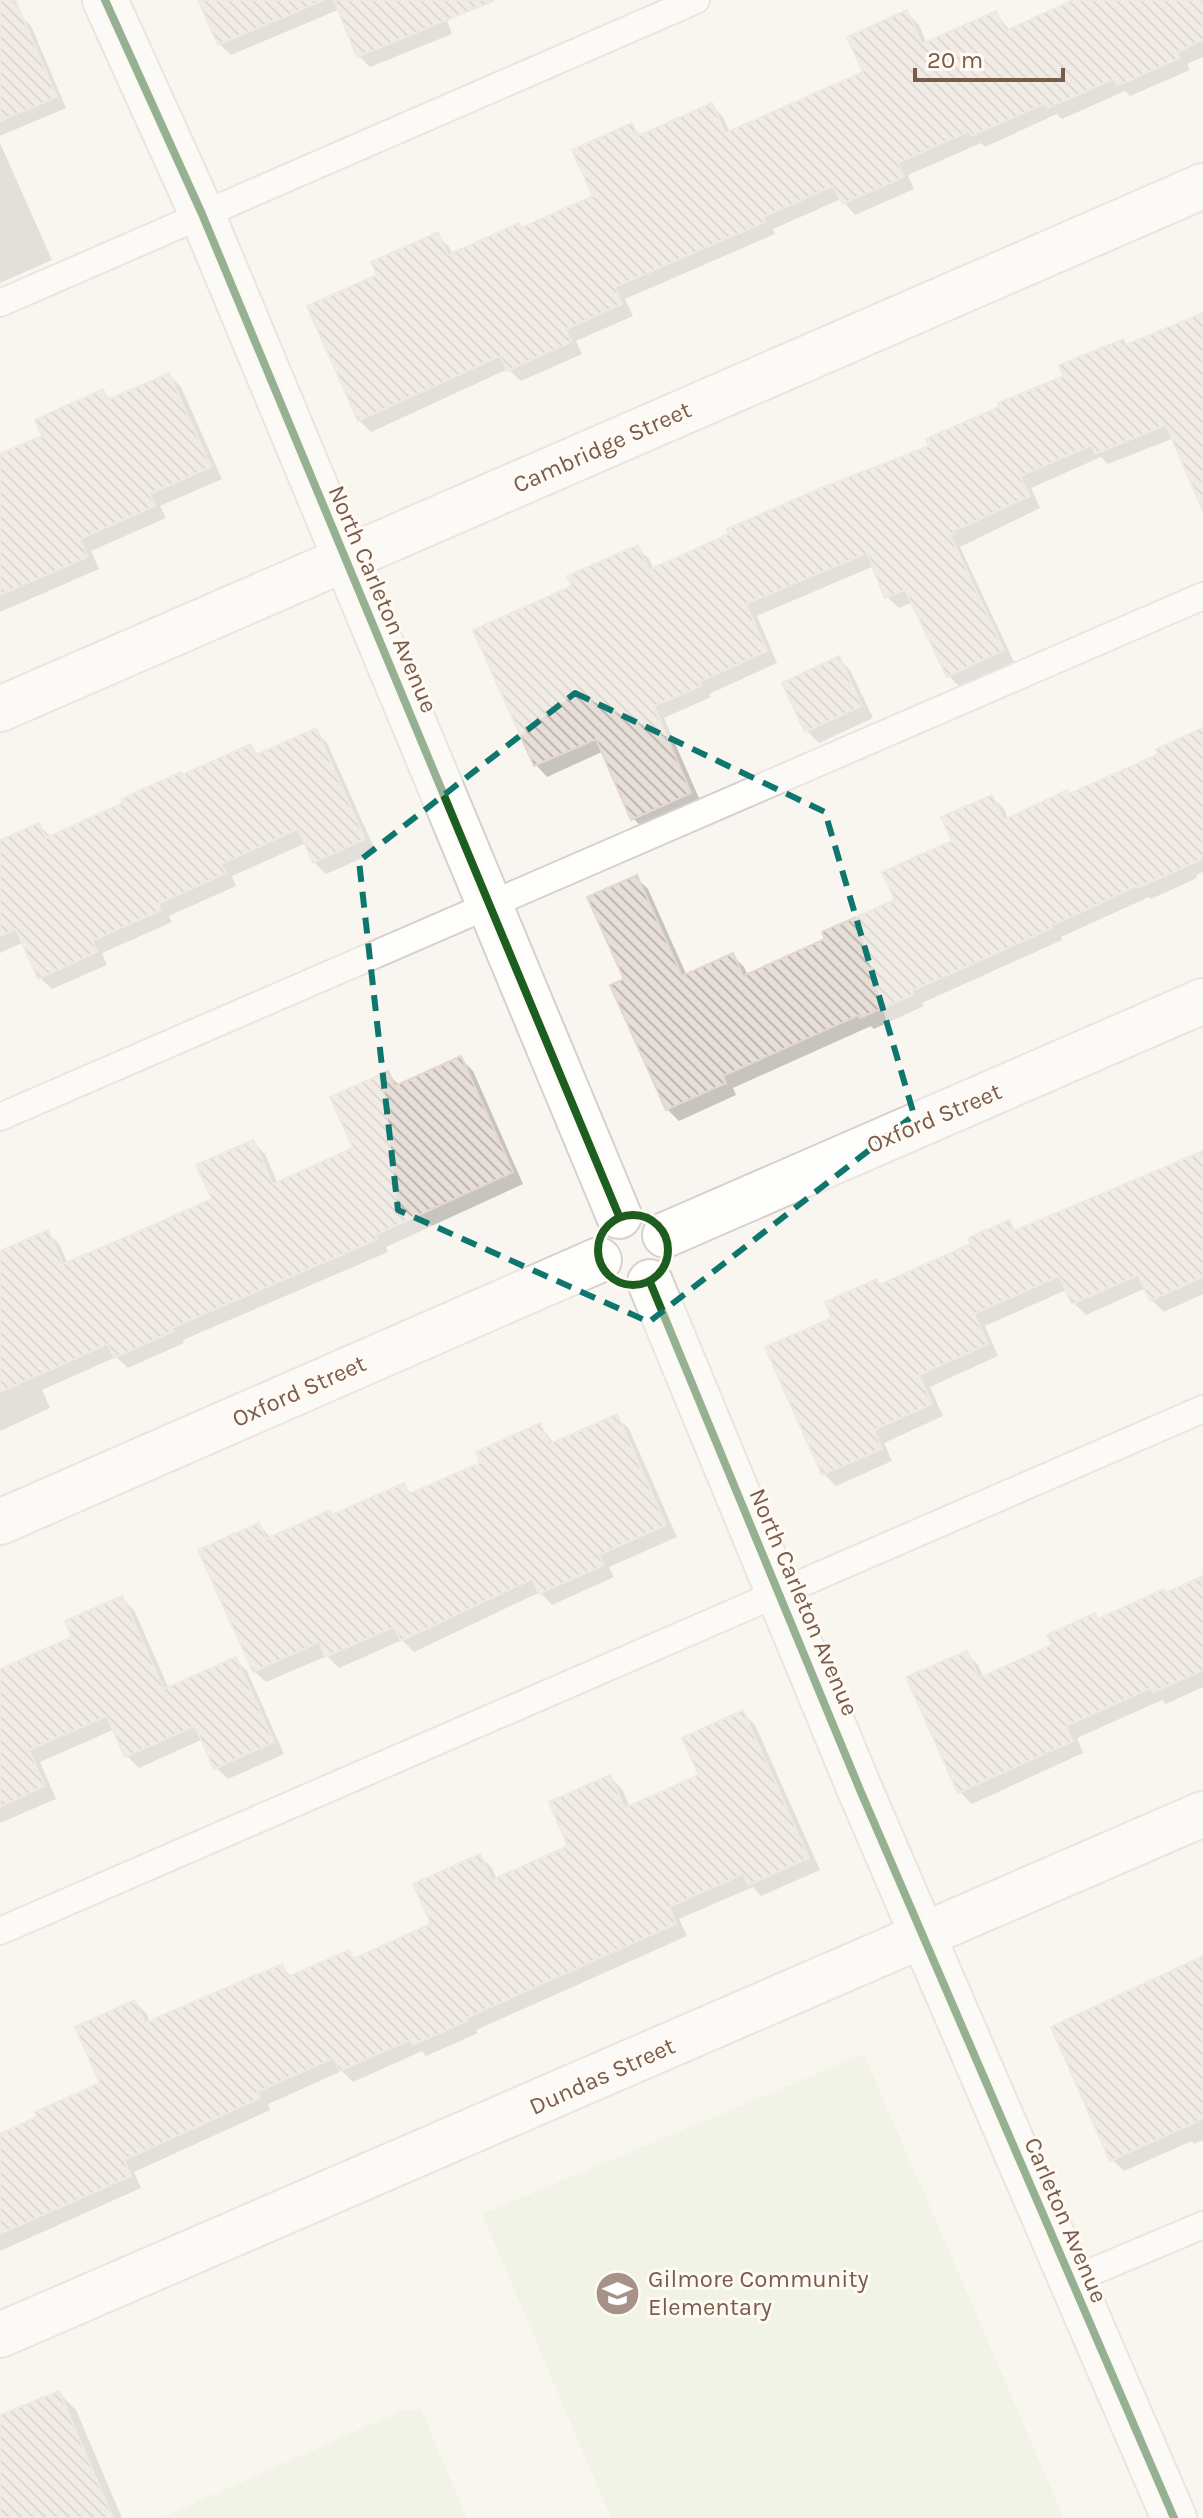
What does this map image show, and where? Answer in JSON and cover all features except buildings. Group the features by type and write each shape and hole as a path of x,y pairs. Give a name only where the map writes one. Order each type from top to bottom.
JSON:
{"street":[{"name":"North Carleton Avenue","path":"105,0 202,214 619,1216"},
{"name":"Cambridge Street","path":"0,709 1203,186"},
{"name":"Oxford Street","path":"665,1235 1203,1001"},
{"path":"636,1214 648,1218 658,1224 665,1235 667,1259 662,1271 650,1282 629,1285 617,1282 604,1272 597,1249 600,1236 606,1225 619,1216 636,1214"},
{"name":"Oxford Street","path":"0,1522 599,1260"},
{"name":"North Carleton Avenue","path":"650,1282 924,1936"},
{"name":"Dundas Street","path":"0,2335 1203,1814"},
{"name":"Carleton Avenue","path":"924,1936 1174,2518"}],"lane":[{"path":"0,303 696,0"},
{"path":"0,1117 1203,596"},
{"path":"0,1931 1203,1409"},
{"path":"1070,2281 1203,2225"}],"highlighted area":[{"path":"575,693 825,812 914,1115 649,1322 398,1210 359,861"}],"green space":[{"path":"864,2054 1064,2518 611,2518 482,2214"},
{"path":"421,2409 467,2518 161,2518 401,2411"}],"cycle path":[{"path":"105,0 202,214 619,1216"},
{"path":"640,1215 662,1230 668,1250 666,1264 658,1275 647,1283 626,1285 608,1275 600,1264 598,1243 608,1225 619,1217 640,1215"},
{"path":"650,1282 860,1790 1174,2518"}],"place":[{"name":"Gilmore Community Elementary","path":"617,2293"}]}
